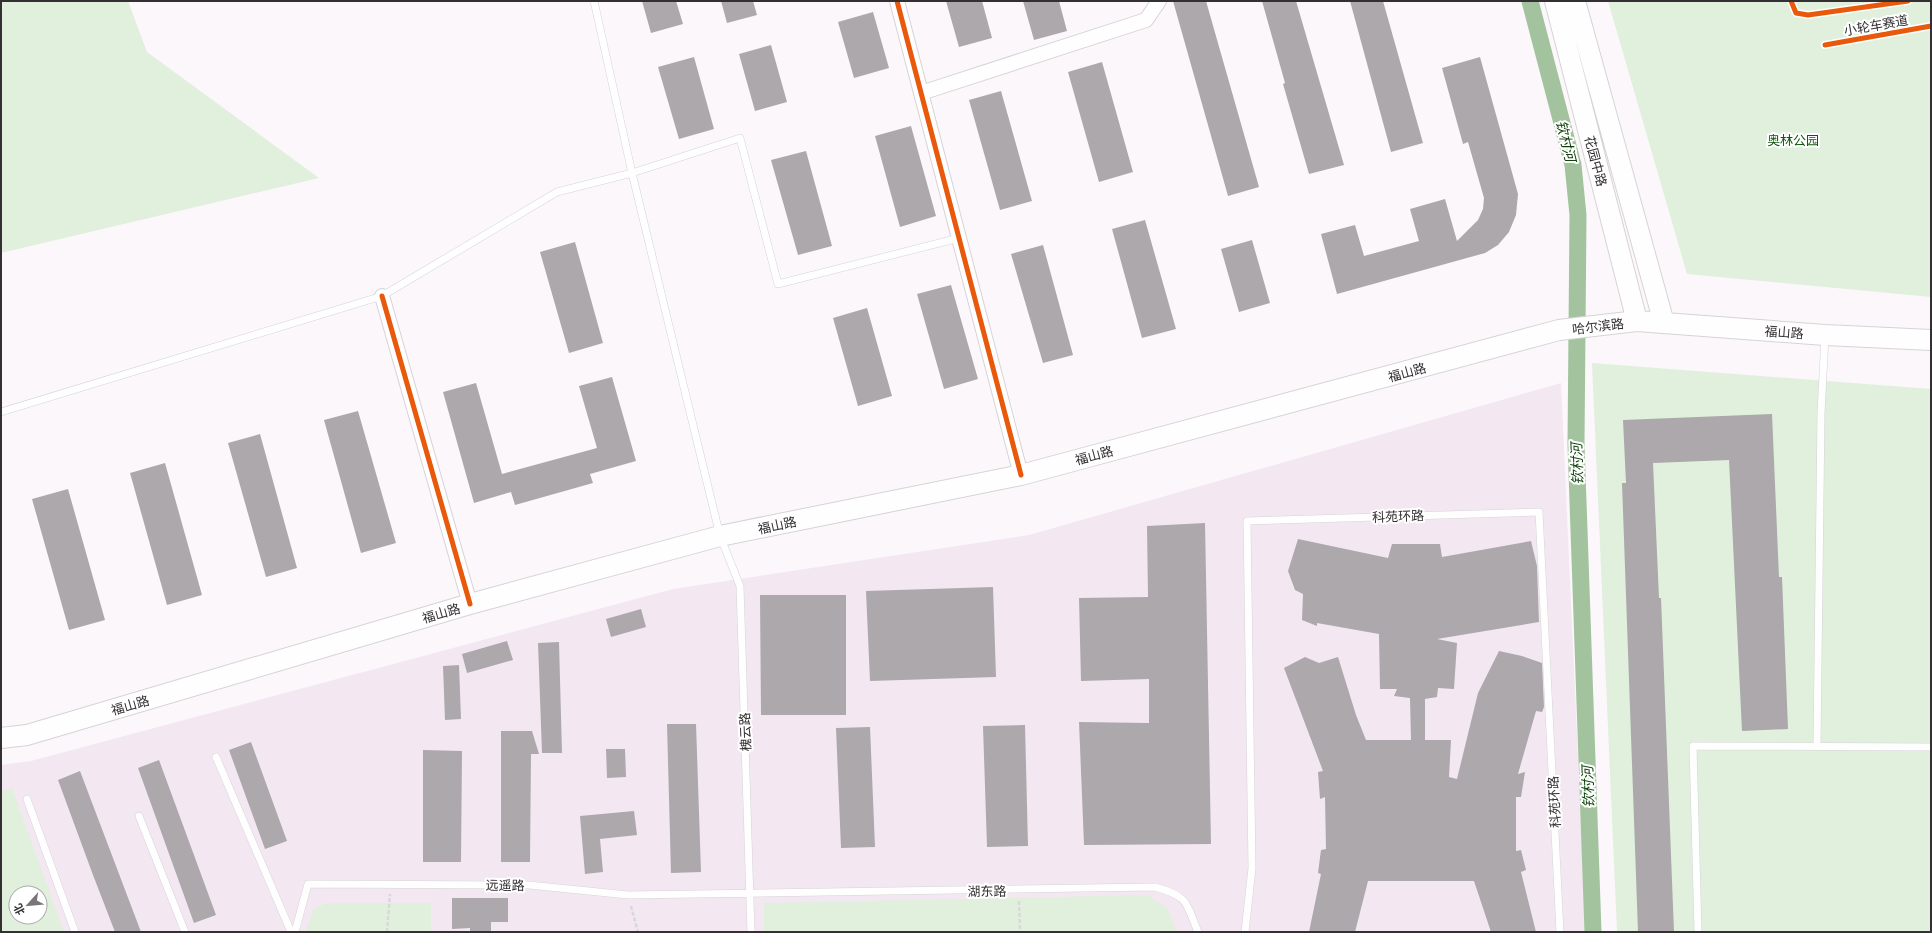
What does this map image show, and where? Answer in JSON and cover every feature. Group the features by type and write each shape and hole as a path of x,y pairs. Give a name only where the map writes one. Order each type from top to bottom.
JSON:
{"main road":[{"name":"花园中路","path":"1555,1 1637,321"},
{"path":"1575,1 1664,323"},
{"name":"福山路","path":"1637,321 1825,335 1931,340"},
{"name":"哈尔滨路","path":"1559,330 1637,321"},
{"name":"福山路","path":"1,738 27,735 470,604 720,536 1021,475 1559,330"}],"street":[{"path":"897,1 1021,475"},
{"path":"921,93 1146,20 1159,1"},
{"path":"382,296 470,604"}],"lane":[{"name":"槐云路","path":"594,1 632,173 720,536 740,586 751,894 751,932"},
{"path":"1,412 382,296 557,192 632,173 740,138 778,284 959,238"},
{"path":"1817,745 1821,413 1825,335"},
{"name":"科苑环路","path":"1246,932 1252,868 1247,521 1539,512 1560,932"},
{"path":"1698,932 1692,746 1817,745 1931,747"},
{"path":"216,757 291,932"},
{"path":"26,799 75,932"},
{"path":"139,816 184,932"},
{"name":"远遥路","path":"295,932 308,884 529,885 628,895 751,894"},
{"name":"湖东路","path":"751,894 1155,887 1174,892 1187,904 1198,932"}],"path":[{"path":"386,932 391,884"},
{"path":"1019,890 1020,932"},
{"path":"628,895 638,932"}],"shaded area":[{"path":"1561,383 1586,932 1,932 1,765 31,761 673,589 1029,535"}],"green space":[{"path":"1,1 128,1 147,52 319,178 1,253"},
{"name":"奥林公园","path":"1608,1 1931,1 1931,297 1687,274"},
{"path":"1592,363 1931,389 1931,932 1617,932"},
{"path":"12,788 47,885 8,885 8,925 48,925 48,888 64,932 1,932 1,792"},
{"path":"1147,895 1167,908 1177,932 764,932 764,903"},
{"path":"326,903 431,903 431,932 305,932 314,909"}],"building":[{"path":"642,1 676,1 683,24 651,33"},
{"path":"721,1 753,1 757,15 727,23"},
{"path":"946,1 982,1 992,38 959,47"},
{"path":"1023,1 1059,1 1067,31 1034,40"},
{"path":"1173,1 1206,1 1259,187 1228,196"},
{"path":"1262,1 1296,1 1344,165 1309,174 1283,84 1285,83"},
{"path":"1350,1 1383,1 1423,143 1391,152"},
{"path":"873,12 889,68 854,78 838,22"},
{"path":"771,45 787,102 755,111 739,54"},
{"path":"694,57 714,129 679,139 658,67"},
{"path":"1480,57 1518,194 1516,215 1509,232 1498,245 1485,253 1337,294 1321,234 1355,225 1364,256 1419,241 1410,209 1445,199 1457,241 1478,220 1483,209 1484,198 1468,142 1463,144 1442,68"},
{"path":"1102,62 1133,172 1099,182 1068,72"},
{"path":"1001,91 1032,201 1000,210 969,100"},
{"path":"911,126 936,216 900,227 875,136"},
{"path":"806,151 832,246 798,255 771,160"},
{"path":"1145,220 1176,329 1142,338 1112,229"},
{"path":"1252,240 1270,303 1239,312 1221,249"},
{"path":"575,242 603,343 569,353 540,252"},
{"path":"1043,245 1073,355 1043,363 1011,254"},
{"path":"951,285 978,379 944,389 917,294"},
{"path":"867,308 892,396 858,406 833,318"},
{"path":"612,377 636,461 590,474 593,483 515,505 511,492 474,503 443,392 476,383 502,474 597,448 579,386"},
{"path":"358,411 396,543 361,553 324,420"},
{"path":"1772,414 1779,577 1782,577 1788,729 1742,731 1729,460 1653,463 1659,598 1661,598 1674,932 1638,932 1622,483 1626,483 1623,420"},
{"path":"260,434 297,568 266,577 228,443"},
{"path":"165,463 202,595 167,605 130,473"},
{"path":"68,489 105,620 69,630 32,499"},
{"path":"1205,523 1211,844 1084,845 1079,722 1149,723 1149,679 1081,681 1079,598 1148,597 1147,526"},
{"path":"1298,539 1388,558 1392,544 1440,544 1442,557 1531,541 1537,566 1539,622 1437,639 1457,643 1454,689 1438,688 1437,697 1425,699 1425,740 1451,740 1449,777 1457,779 1478,693 1499,651 1522,656 1542,663 1544,707 1542,712 1536,711 1518,774 1525,772 1521,797 1516,797 1516,851 1521,850 1526,870 1521,872 1536,932 1491,932 1474,881 1368,881 1355,932 1309,932 1321,874 1318,873 1321,850 1326,849 1325,797 1320,799 1318,772 1323,771 1284,668 1305,657 1319,663 1338,657 1356,715 1366,740 1411,740 1410,698 1394,696 1397,689 1380,689 1379,634 1317,623 1317,626 1302,620 1303,594 1295,590 1288,571"},
{"path":"993,587 996,677 870,681 866,591"},
{"path":"760,595 846,595 846,715 761,715"},
{"path":"641,609 646,627 611,637 606,619"},
{"path":"507,641 513,660 467,673 462,654"},
{"path":"559,642 562,753 542,753 538,643"},
{"path":"459,665 461,719 445,720 443,666"},
{"path":"667,724 696,724 701,872 671,873"},
{"path":"1025,725 1028,846 987,847 983,726"},
{"path":"870,727 875,847 841,848 836,728"},
{"path":"501,731 532,731 539,754 531,754 530,862 501,862"},
{"path":"251,742 287,841 265,849 229,750"},
{"path":"606,749 625,749 626,777 607,778"},
{"path":"423,750 462,751 461,862 423,862"},
{"path":"159,760 216,915 194,923 138,768"},
{"path":"80,771 141,932 115,932 93,875 58,780"},
{"path":"634,811 637,835 600,839 603,872 585,874 580,816"},
{"path":"452,898 508,898 508,922 491,922 491,932 470,932 470,928 452,929"}],"waterway":[{"name":"钦村河","path":"1530,1 1573,165 1578,215 1576,444 1593,932"}],"cycle path":[{"path":"897,1 1021,475"},
{"path":"1791,1 1796,13 1808,15 1908,1"},
{"name":"小轮车赛道","path":"1825,45 1931,26"},
{"path":"382,296 470,604"}]}
